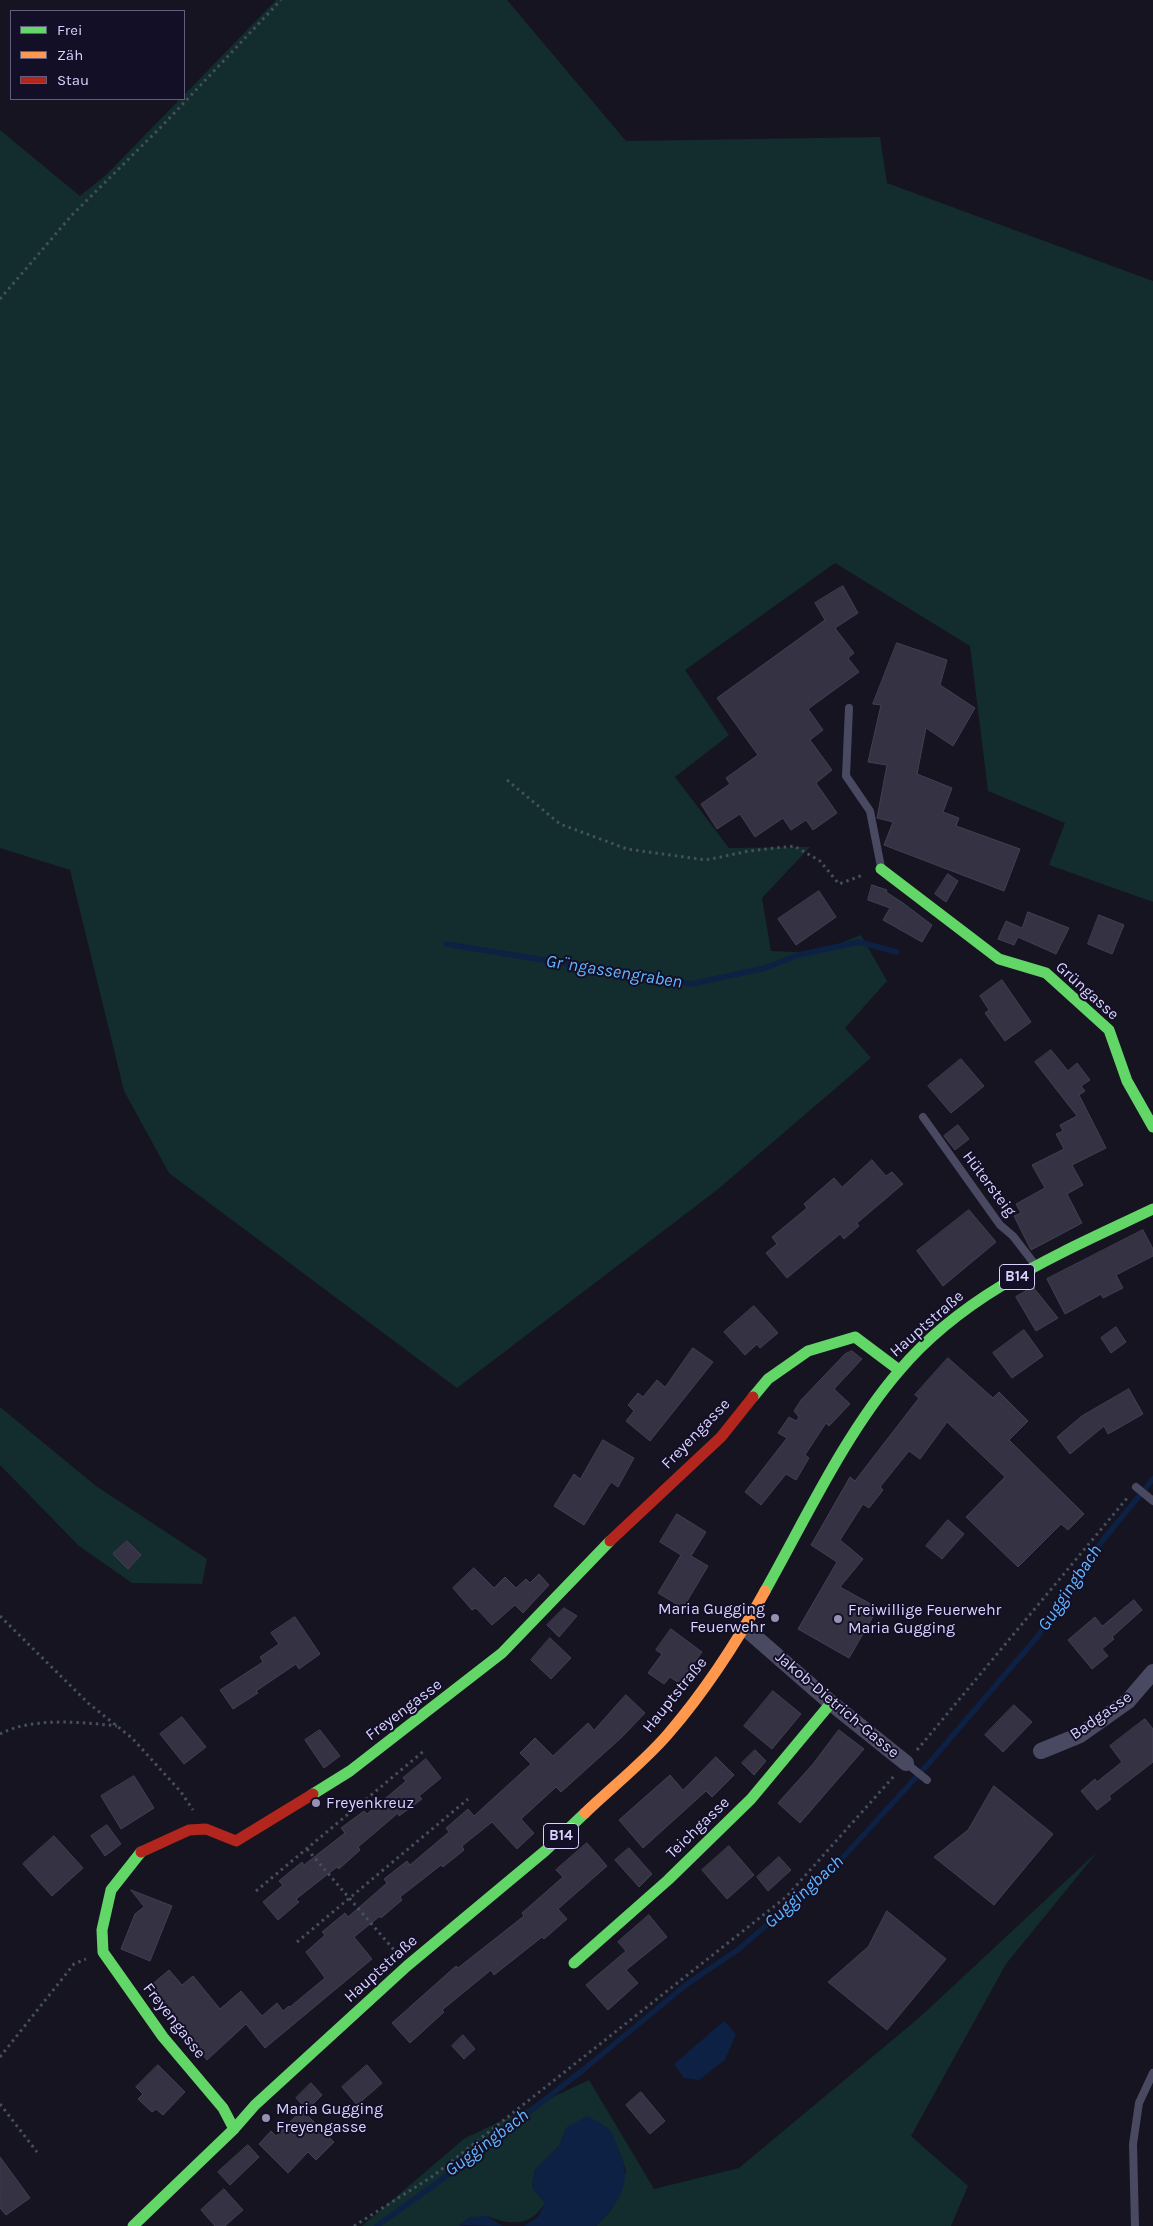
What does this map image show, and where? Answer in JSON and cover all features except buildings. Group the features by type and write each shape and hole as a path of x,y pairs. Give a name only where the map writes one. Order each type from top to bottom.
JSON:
{"street":[{"name":"Grüngasse","path":"881,869 999,959 1046,974 1110,1030 1127,1081 1153,1127"},
{"name":"Hauptstraße","path":"133,2226 234,2129 255,2105 407,1966 545,1851 667,1735 709,1682 745,1628 859,1423 899,1370 932,1337 983,1297 1036,1266 1153,1208"},
{"name":"Freyengasse","path":"234,2129 223,2108 163,2036 103,1952 102,1930 111,1890 140,1853 189,1830 206,1830 236,1841 350,1771 456,1691 502,1653 616,1535 721,1437 768,1379 808,1351 855,1337 899,1370"},
{"name":"Jakob-Dietrich-Gasse","path":"745,1628 831,1703 906,1763"},
{"name":"Badgasse","path":"1041,1751 1080,1735 1128,1701 1153,1672"},
{"name":"Teichgasse","path":"574,1962 668,1880 750,1799 831,1703"}],"lane":[{"path":"849,708 846,776 870,811 881,869"},
{"name":"Hütersteig","path":"922,1117 1000,1225 1013,1236 1036,1266"},
{"path":"1137,1488 1150,1499"},
{"path":"906,1763 927,1780"},
{"path":"1135,2226 1133,2144 1140,2103 1153,2073"}],"path":[{"path":"0,299 72,215 162,126 281,0"},
{"path":"507,780 560,824 627,849 706,860 749,850 794,846 820,861 839,884 881,869"},
{"path":"354,2226 433,2176 786,1898 906,1763 1137,1488"},
{"path":"0,1616 88,1703 132,1738 181,1792 206,1830"},
{"path":"0,1734 7,1730 38,1724 74,1721 118,1726"},
{"path":"256,1891 425,1750"},
{"path":"297,1942 468,1799"},
{"path":"307,1849 407,1966"},
{"path":"0,2057 74,1964 103,1952"},
{"path":"0,2104 37,2152"}],"green space":[{"path":"276,0 507,0 626,141 880,137 887,183 1153,281 1153,902 1049,865 1065,823 988,791 970,646 835,563 685,670 729,735 675,777 729,848 810,847 762,898 771,951 815,953 861,935 887,981 845,1028 871,1058 717,1190 457,1388 169,1173 124,1091 70,870 0,848 0,130 80,196 107,174 179,100 185,100 185,94"},
{"path":"0,1407 96,1486 207,1559 202,1584 132,1583 79,1546 0,1465"},
{"path":"1098,1851 1006,1964 911,2136 968,2186 951,2226 596,2226 611,2210 626,2171 609,2130 567,2127 559,2146 535,2170 532,2187 545,2203 540,2211 527,2220 513,2222 487,2216 460,2226 362,2226 465,2138 589,2080 654,2189 739,2168 920,2017"}],"water":[{"path":"724,2021 736,2034 725,2060 699,2080 684,2078 674,2064"},
{"path":"587,2116 610,2130 623,2160 624,2181 618,2200 596,2226 524,2226 538,2217 545,2203 532,2187 535,2170 559,2146 567,2127"},
{"path":"487,2216 502,2226 458,2225 470,2217"}],"waterway":[{"name":"Gr¨ngassengraben","path":"446,944 691,984 765,968 798,955 859,942 897,952"},
{"name":"Guggingbach","path":"377,2226 441,2180 583,2070 687,1984 739,1949 837,1864 930,1762 1038,1636 1099,1545 1153,1479"}],"traffic: fast":[{"path":"881,869 999,959 1046,973 1109,1030 1127,1081 1153,1127"},
{"path":"765,1591 827,1477 861,1422 899,1371 925,1343 954,1318 1017,1276 1050,1258 1153,1209"},
{"path":"753,1397 768,1379 808,1351 855,1337 899,1370"},
{"path":"313,1794 350,1771 502,1653 610,1541"},
{"path":"574,1963 668,1880 751,1799 831,1703"},
{"path":"133,2226 234,2129 255,2105 407,1966 545,1851 585,1813"},
{"path":"141,1852 111,1890 102,1930 103,1952 163,2037 223,2108 234,2129"}],"traffic: slow":[{"path":"585,1813 649,1754 682,1717 720,1665 765,1591"}],"traffic: jam":[{"path":"610,1541 721,1437 753,1397"},
{"path":"141,1852 189,1830 206,1829 236,1841 313,1794"}],"place":[{"name":"Maria Gugging Feuerwehr","path":"775,1618"},
{"name":"Freiwillige Feuerwehr Maria Gugging","path":"838,1619"},
{"name":"Freyenkreuz","path":"316,1803"},
{"name":"Maria Gugging Freyengasse","path":"266,2118"}]}
